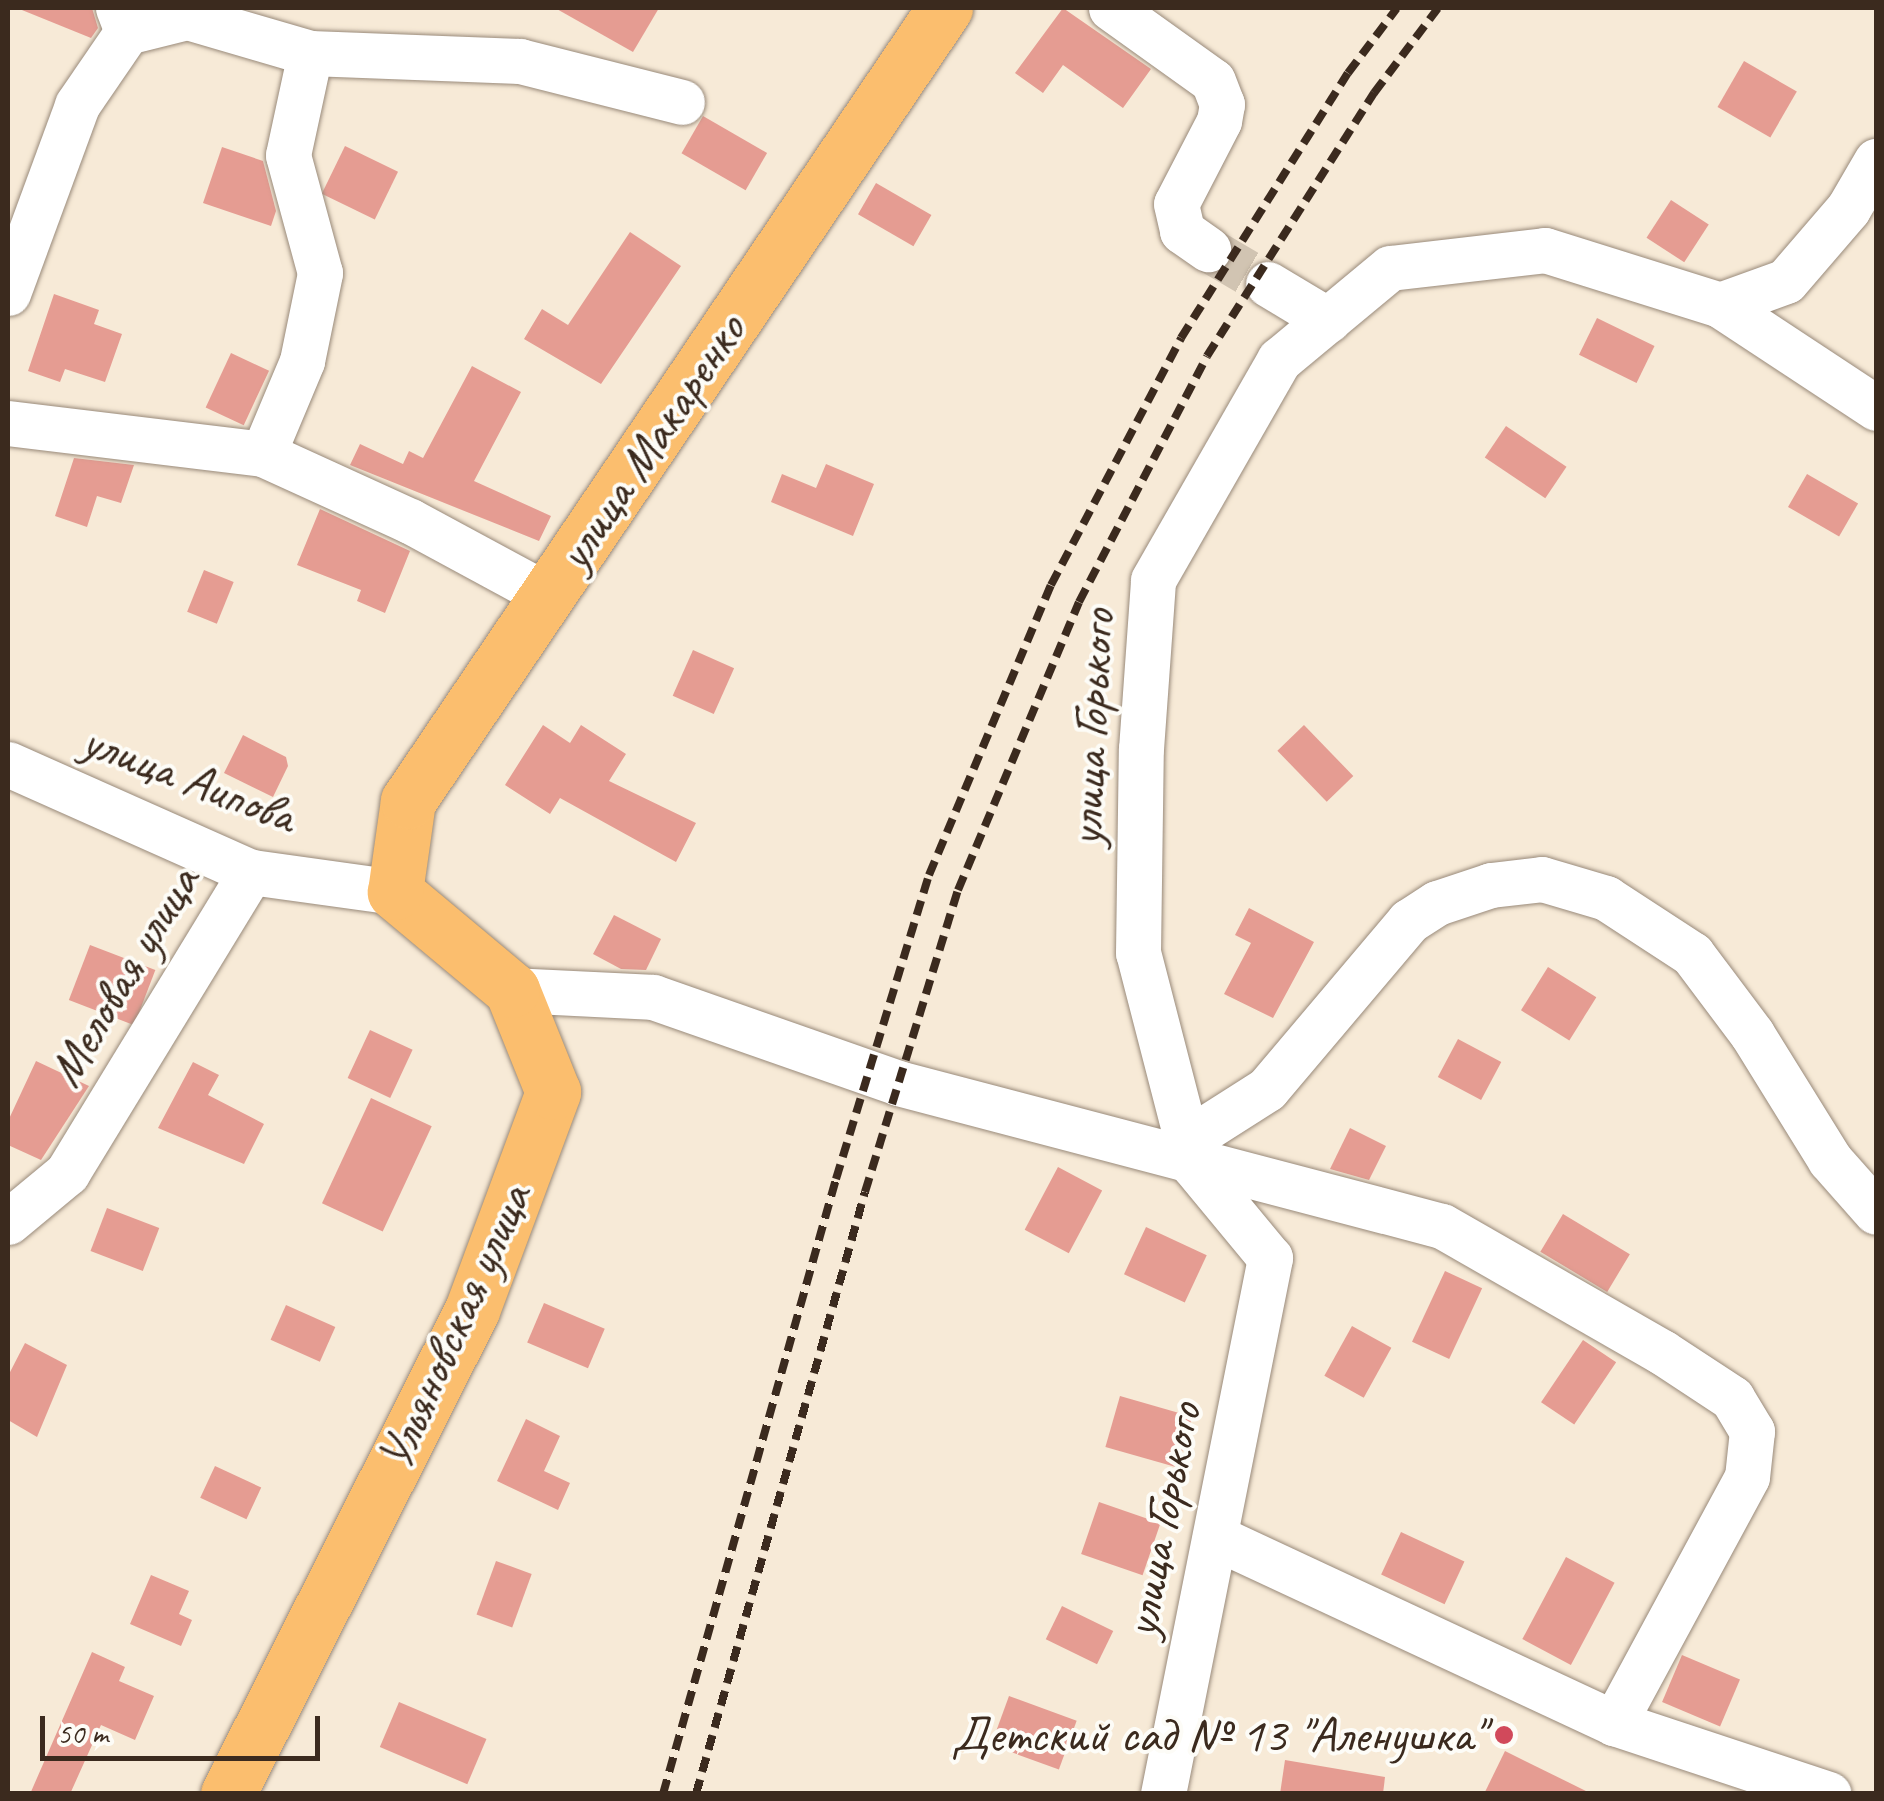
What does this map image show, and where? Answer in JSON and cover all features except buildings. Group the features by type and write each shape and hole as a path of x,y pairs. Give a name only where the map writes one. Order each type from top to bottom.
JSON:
{"main road":[{"name":"улица Макаренко","path":"395,892 408,801 945,8"},
{"name":"Ульяновская улица","path":"228,1794 472,1310 554,1092 512,990 395,892"}],"street":[{"path":"1111,8 1214,81 1222,104 1219,121 1176,204 1182,231 1208,248"},
{"path":"8,293 77,106 122,20 187,17 310,52 520,61 682,102"},
{"path":"263,454 302,361 320,274 288,155 310,52"},
{"path":"1720,305 1786,281 1848,209 1876,162"},
{"name":"улица Горького","path":"1164,1794 1270,1258 1190,1153 1138,953 1141,749 1153,580 1279,360 1390,268 1545,250 1720,305 1876,408"},
{"path":"1268,284 1328,320"},
{"path":"8,390 23,425 263,454 410,520 546,595"},
{"name":"улица Аипова","path":"8,764 251,872 395,892"},
{"name":"Меловая улица","path":"15,1205 67,1173 251,872"},
{"path":"1190,1153 1268,1089 1409,921 1437,903 1492,885 1542,879 1606,898 1656,924 1692,954 1752,1034 1830,1160 1876,1212"},
{"path":"512,990 653,998 898,1083 1190,1153 1442,1226 1732,1398 1752,1431 1747,1477 1614,1723"},
{"path":"1215,1537 1614,1723 1829,1794"}],"tunnel":[{"path":"1208,249 1268,284"}],"railway":[{"path":"663,1794 836,1179 929,875 1051,585 1181,338 1348,73 1397,8"},
{"path":"696,1794 865,1192 958,890 1079,602 1207,356 1374,93 1438,8"}],"place":[{"name":"Детский сад № 13 \"Аленушка\"","path":"1504,1735"}]}
